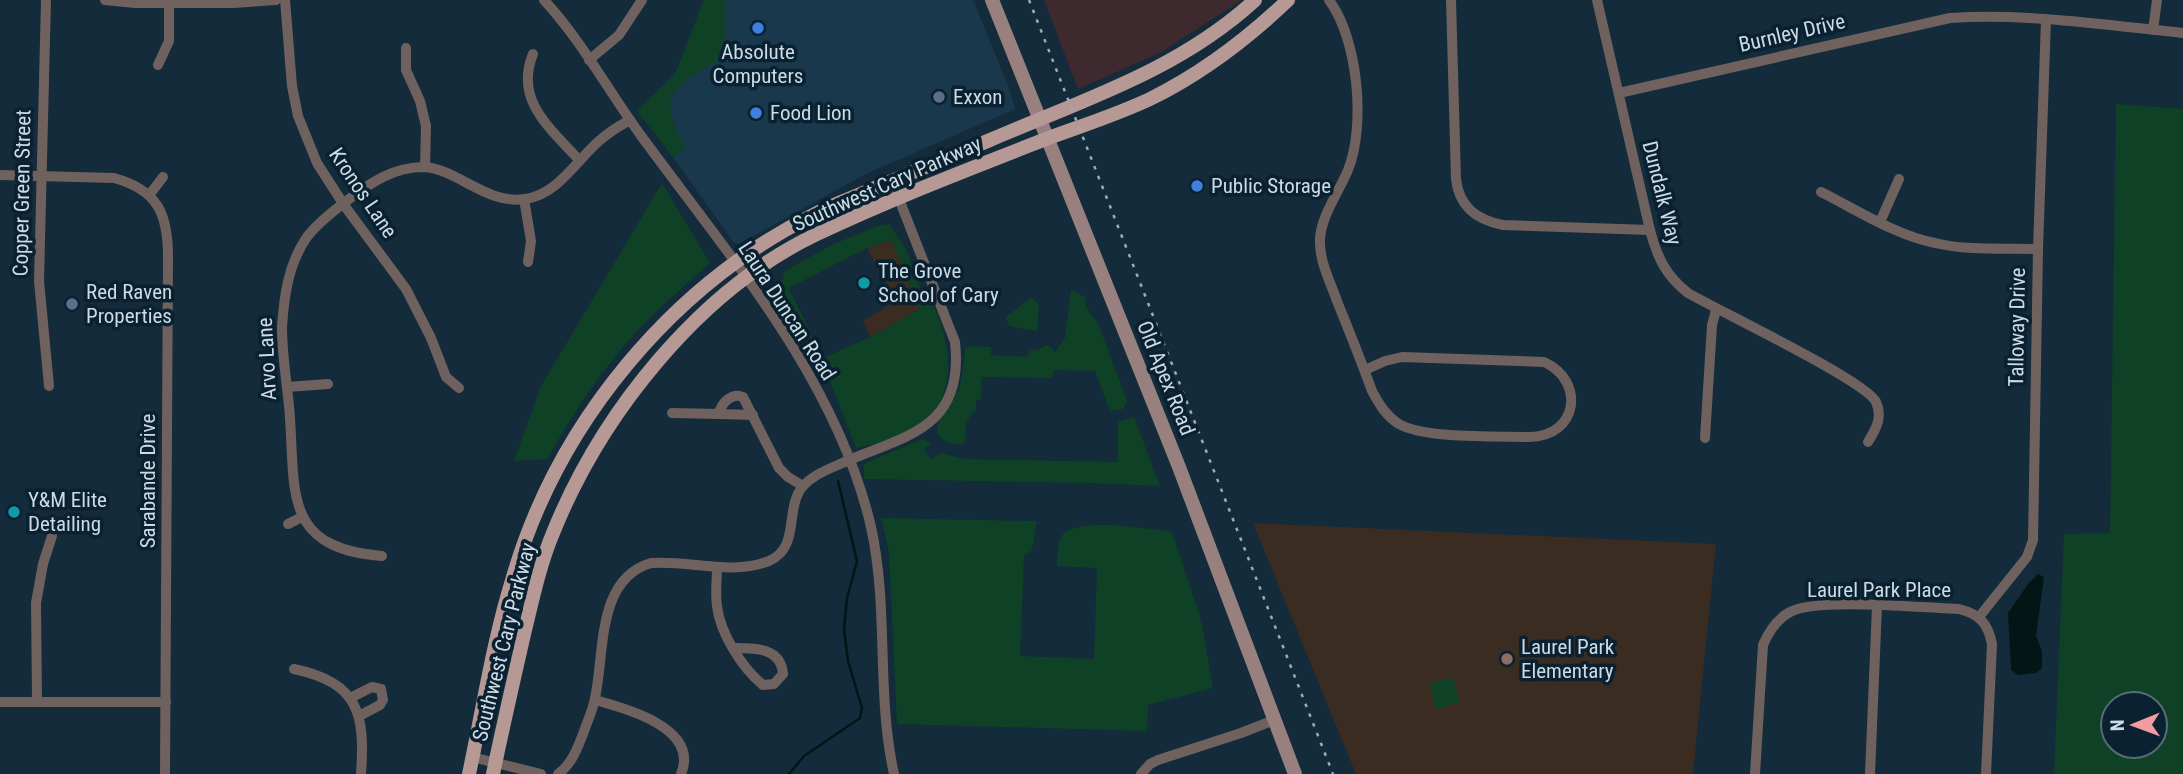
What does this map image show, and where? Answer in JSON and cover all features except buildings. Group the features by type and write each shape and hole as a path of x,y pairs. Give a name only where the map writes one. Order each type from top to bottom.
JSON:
{"main road":[{"name":"Old Apex Road","path":"992,0 1184,480 1295,774"},
{"name":"Southwest Cary Parkway","path":"469,774 513,577 529,530 558,466 589,415 625,366 673,315 734,263 815,214 1107,93 1165,65 1206,39 1255,0"},
{"name":"Southwest Cary Parkway","path":"494,769 504,716 537,582 552,534 578,476 608,428 644,378 684,333 746,278 814,235 1048,139 1129,109 1175,87 1232,48 1288,0"}],"street":[{"name":"Copper Green Street","path":"46,0 39,281 48,386"},
{"path":"105,0 248,3 276,0"},
{"name":"Kronos Lane","path":"285,0 292,86 298,116 317,163 344,205 406,289 431,338 446,377 459,388"},
{"name":"Laura Duncan Road","path":"544,0 746,278 800,358 851,459 870,526 878,568 889,743 894,774"},
{"path":"589,60 619,35 642,0"},
{"path":"1329,0 1342,22 1351,50 1357,131 1349,168 1322,227 1320,249 1372,391 1385,413 1400,424 1423,432 1538,437 1560,427 1568,415 1572,398 1560,371 1544,362 1402,357 1365,370"},
{"path":"1451,0 1456,179 1461,198 1467,207 1481,220 1503,225 1650,230"},
{"name":"Dundalk Way","path":"1597,0 1650,230 1660,262 1672,279 1716,310 1837,373 1870,394 1875,400 1879,417 1868,442"},
{"path":"2154,30 2157,0"},
{"path":"158,65 169,41 169,1"},
{"name":"Burnley Drive","path":"1619,93 1929,21 1981,16 2183,33"},
{"name":"Talloway Drive","path":"1979,617 2026,557 2033,540 2038,249 2046,20"},
{"path":"406,48 407,70 420,101 426,126 425,167 486,193 510,199 524,199 550,189 600,140 630,120"},
{"path":"533,54 527,68 526,84 529,95 548,126 579,160"},
{"name":"Arvo Lane","path":"302,517 295,498 282,327 290,275 305,240 318,225 383,177 403,170 425,167"},
{"path":"0,175 114,178 131,183 150,194 163,177"},
{"path":"1880,222 1899,179"},
{"path":"558,774 572,760 595,701 607,618 612,601 624,579 651,563 717,568 758,564 775,557 782,552 789,537 796,502 803,486 815,476 924,428 938,415 950,395 956,363 955,342 892,181"},
{"path":"1821,192 1921,240 1946,246 2038,249"},
{"name":"Sarabande Drive","path":"150,194 161,211 168,237 165,774"},
{"path":"524,199 530,241 528,261"},
{"path":"1704,438 1712,325 1716,310"},
{"path":"287,387 328,384"},
{"path":"719,414 731,397 743,397 779,468 803,486"},
{"path":"672,413 753,415"},
{"path":"288,524 302,517 312,531 346,552 382,556"},
{"path":"37,701 36,603 43,564 52,536"},
{"path":"717,568 718,615 733,648 757,681 763,685 774,684 783,674 780,664 770,651 733,648"},
{"name":"Laurel Park Place","path":"1755,774 1760,656 1772,628 1790,612 1808,606 1877,606 1959,609 1979,617 1987,626 1992,644 1986,774"},
{"path":"1870,774 1877,606"},
{"path":"295,669 323,678 351,698 359,716 363,738 361,774"},
{"path":"351,698 372,687 381,690 383,700 380,705 359,716"},
{"path":"595,701 640,713 669,733 684,754 685,763 681,774"},
{"path":"0,702 166,702"},
{"path":"1141,774 1158,760 1274,720"},
{"path":"472,757 494,769 541,774"}],"shaded area":[{"path":"704,0 973,0 1010,90 1015,109 866,174 739,244 734,243 637,111 675,74"},
{"path":"1044,0 1242,0 1160,53 1078,89"},
{"path":"891,240 920,309 870,337 863,321 895,301 867,248"},
{"name":"Laurel Park Elementary","path":"1253,523 1716,544 1693,774 1356,774"},
{"path":"2038,574 2044,577 2036,636 2042,651 2042,668 2036,673 2018,675 2011,670 2008,613"}],"green space":[{"path":"704,0 725,0 724,41 714,62 690,77 674,93 670,110 686,148 673,157 637,111 675,74"},
{"path":"2116,104 2183,109 2183,774 2054,774 2064,534 2110,533"},
{"path":"662,183 710,263 628,341 602,373 547,459 514,461 541,386"},
{"path":"889,224 906,249 927,305 932,303 938,317 947,348 947,379 936,408 919,426 893,438 856,448 821,359 870,337 920,309 891,240 867,248 789,288 814,340 811,342 777,282 785,278 782,275 787,270 831,245"},
{"path":"1071,290 1085,297 1086,307 1098,323 1127,401 1123,409 1110,411 1095,371 1054,370 1052,378 981,377 981,399 976,400 976,411 971,414 966,424 965,443 954,444 944,440 937,429 942,415 959,388 965,348 991,347 991,355 1028,357 1029,351 1048,345 1055,352 1065,338"},
{"path":"1031,297 1039,305 1037,331 1009,326 1006,317"},
{"path":"1134,417 1160,486 864,479 864,466 867,462 923,439 931,444 924,450 932,459 941,453 964,459 1118,462 1118,422"},
{"path":"881,518 1037,521 1032,550 1024,556 1020,656 1094,659 1097,568 1057,566 1058,545 1063,534 1072,529 1100,525 1172,532 1201,620 1213,688 1148,705 1147,731 897,724 889,552"},
{"path":"1452,677 1460,702 1436,710 1429,684"}],"waterway":[{"path":"789,774 804,756 860,718 862,708 848,661 844,629 847,598 857,561 838,481"}],"railway":[{"path":"1029,0 1333,774"}],"place":[{"name":"Absolute Computers","path":"758,28"},
{"name":"Exxon","path":"939,97"},
{"name":"Food Lion","path":"756,113"},
{"name":"Public Storage","path":"1197,186"},
{"name":"The Grove School of Cary","path":"864,283"},
{"name":"Red Raven Properties","path":"72,304"},
{"name":"Y&M Elite Detailing","path":"14,512"},
{"name":"Laurel Park Elementary","path":"1507,659"}]}
